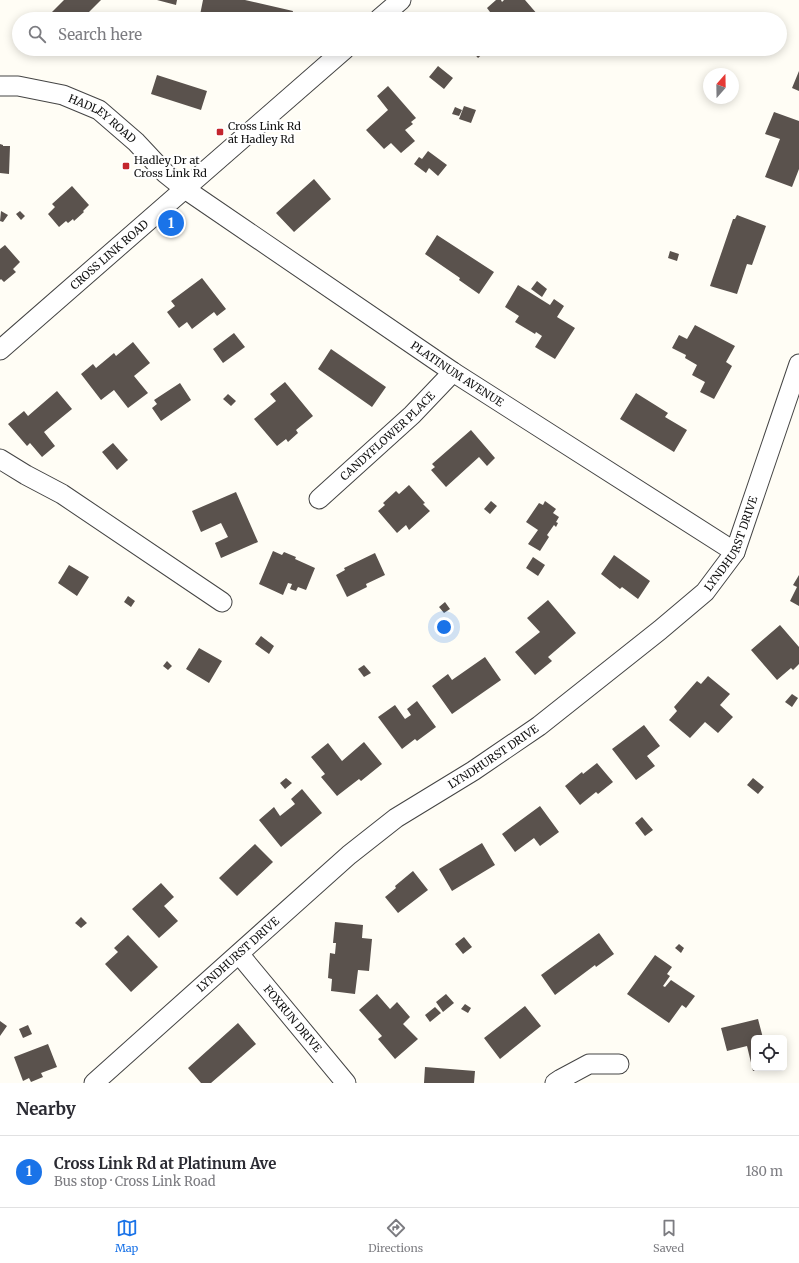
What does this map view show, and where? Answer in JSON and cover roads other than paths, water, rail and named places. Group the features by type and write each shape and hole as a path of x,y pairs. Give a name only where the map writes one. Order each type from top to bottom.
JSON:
{"street":[{"path":"387,12 401,0"},
{"name":"CROSS LINK ROAD","path":"0,350 337,56"},
{"name":"HADLEY ROAD","path":"0,86 18,86 63,95 99,110 136,142 165,173 185,189"},
{"name":"PLATINUM AVENUE","path":"185,189 453,372 734,552"},
{"name":"LYNDHURST DRIVE","path":"94,1083 349,855 396,818 473,771 539,726 660,630 705,592 734,552 799,364"},
{"name":"CANDYFLOWER PLACE","path":"319,499 412,415 453,372"},
{"path":"0,459 62,494 222,602"},
{"name":"FOXRUN DRIVE","path":"239,954 346,1083"},
{"path":"555,1083 561,1078 589,1064 619,1064"}],"place":[{"name":"Cross Link Rd at Hadley Rd","path":"220,132"},
{"name":"Hadley Dr at Cross Link Rd","path":"126,166"},
{"name":"Cross Link Rd at Platinum Ave","path":"171,223"}]}
